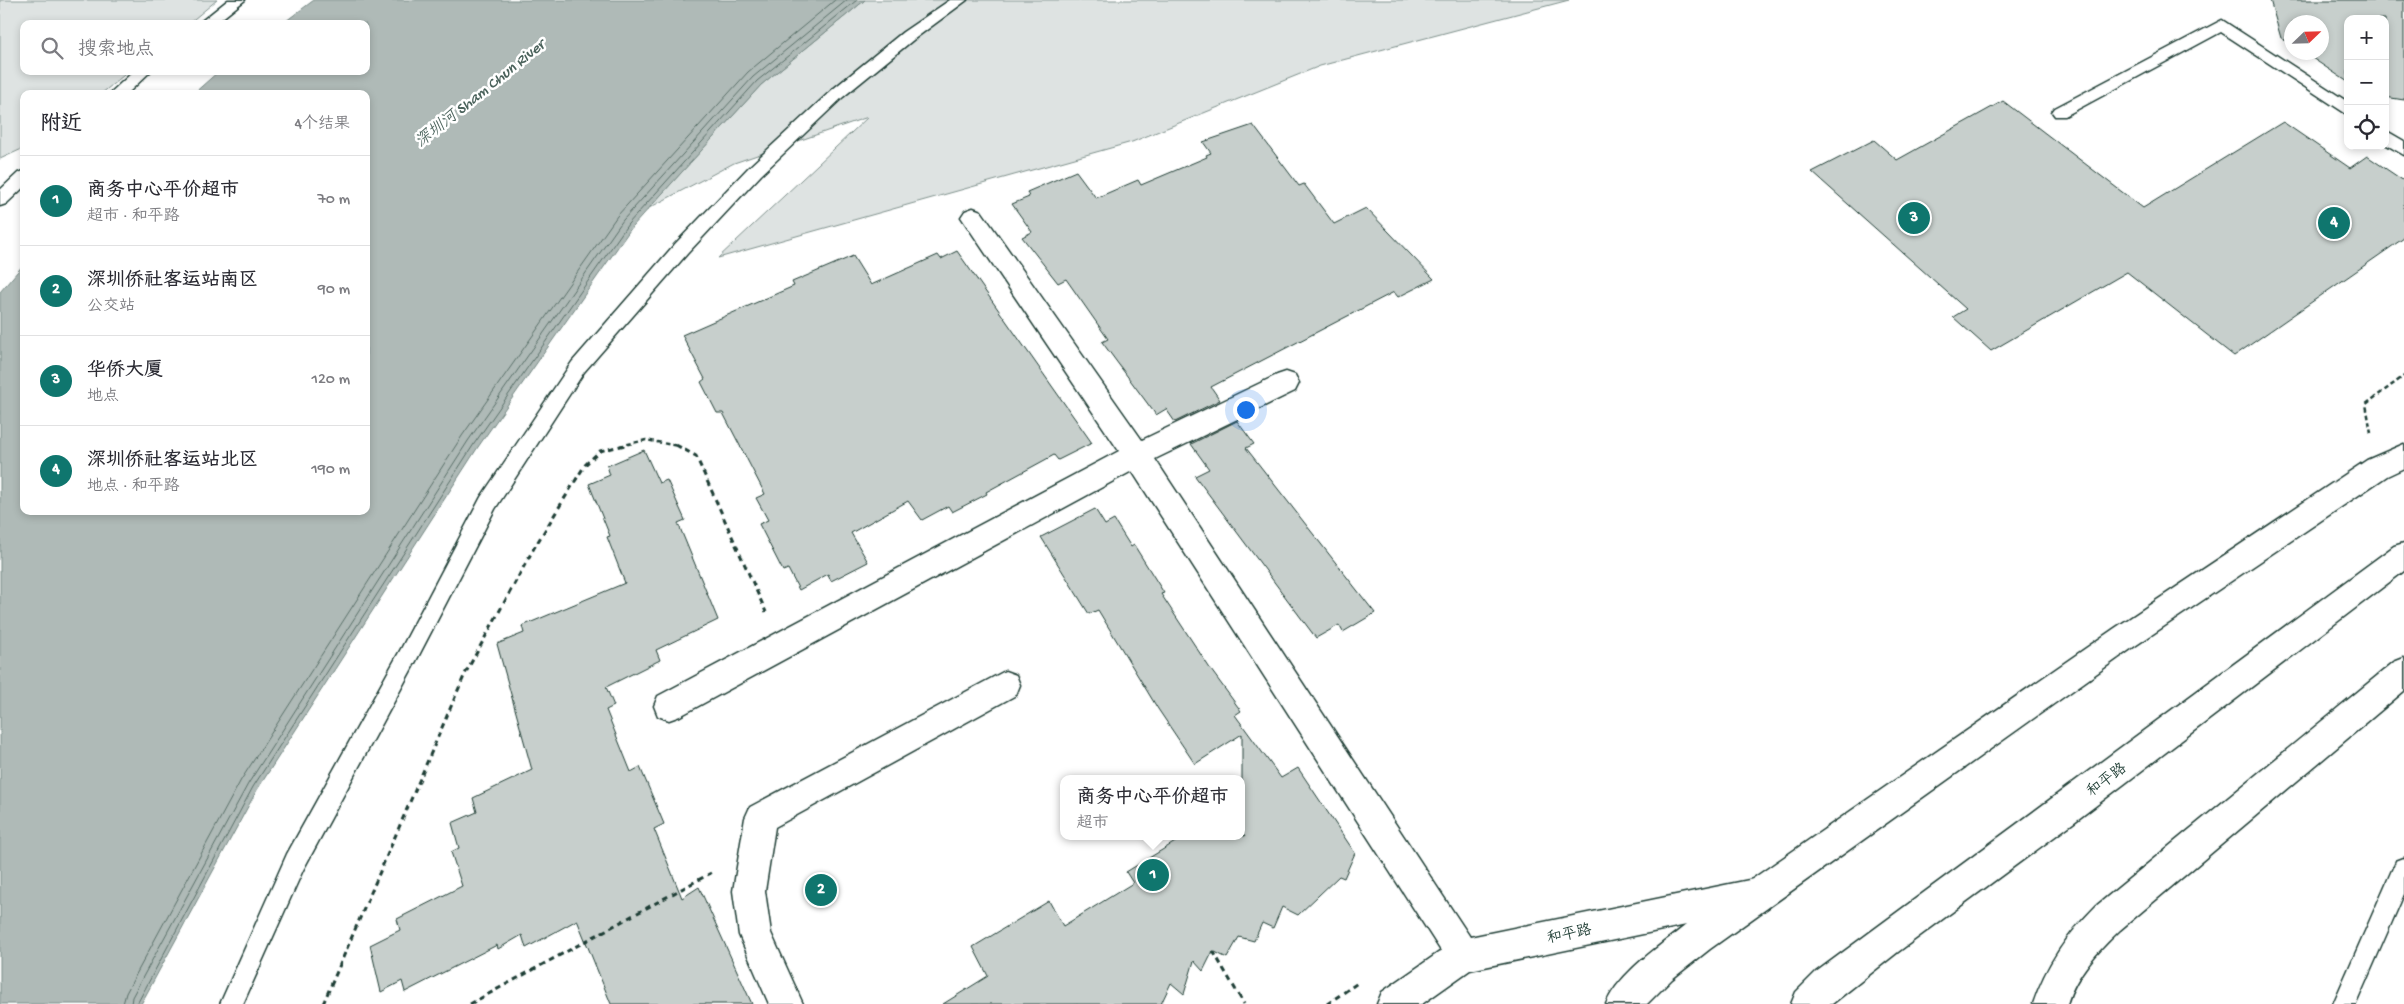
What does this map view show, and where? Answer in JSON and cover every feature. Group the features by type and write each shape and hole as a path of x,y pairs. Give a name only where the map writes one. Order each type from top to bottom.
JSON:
{"street":[{"path":"973,217 1137,455 1464,955"},
{"path":"669,706 1137,455 1286,383"},
{"path":"1622,1004 1672,957 1758,895 2125,638 2369,473 2404,455"},
{"name":"和平路","path":"1808,1004 1828,984 1886,940 2062,812 2404,555"},
{"path":"2050,1004 2075,953 2108,918 2404,672"},
{"path":"786,1004 755,935 749,891 761,818 1005,685"},
{"name":"和平路","path":"1394,1004 1415,994 1464,955 1758,895"}],"lane":[{"path":"210,20 238,0"},
{"path":"231,1004 295,862 409,654 488,503 578,367 681,249 755,171 838,93 908,36 960,0"},
{"path":"2060,112 2222,25 2344,107"},
{"path":"122,90 139,75"},
{"path":"2389,139 2404,149"},
{"path":"0,200 20,181"},
{"path":"2344,1004 2404,870"}],"path":[{"path":"2366,404 2404,376"},
{"path":"323,1004 464,674 534,548 585,465 600,451 646,440 674,444 696,456 782,646"},
{"path":"470,1004 756,849"},
{"path":"1214,952 1244,1004"},
{"path":"1327,1004 1364,979"}],"shaded area":[{"path":"0,0 217,0 193,20 20,20 20,75 124,75 106,90 20,90 20,150 0,159"},
{"path":"865,0 1569,0 1320,66 1132,142 718,258 868,117 734,163 649,208 761,85"}],"water":[{"name":"深圳河 Sham Chun River","path":"314,0 865,0 761,85 632,227 478,447 257,790 141,1004 0,1004 0,292 20,269 20,515 370,515 370,90 198,90 214,75 370,75 370,20 287,20"}],"building":[{"path":"2270,0 2404,0 2404,100 2389,98 2389,15 2344,15 2344,79 2315,60 2329,60 2329,15 2284,15 2284,40 2281,38"},
{"path":"2003,101 2143,208 2283,122 2350,168 2367,156 2404,181 2404,238 2234,356 2127,272 1991,351 1953,317 1966,309 1812,172 1874,140 1897,160"},
{"path":"1253,125 1299,186 1304,184 1334,224 1366,208 1434,279 1398,297 1394,292 1211,387 1220,400 1175,422 1166,409 1156,415 1102,342 1108,339 1066,279 1058,283 1022,237 1032,232 1012,204 1029,197 1027,192 1076,171 1096,198 1138,180 1141,185 1207,157 1206,155 1211,153 1203,142"},
{"path":"957,251 1092,443 1058,460 1054,455 952,512 948,506 922,520 908,501 851,533 868,562 831,581 828,574 799,590 788,569 783,571 759,524 768,520 756,498 765,494 723,413 717,413 701,382 705,379 682,335 794,286 792,282 853,256 871,285 938,255 941,259"},
{"path":"1237,421 1254,444 1246,448 1375,613 1343,632 1339,625 1316,638 1195,476 1209,469 1191,444"},
{"path":"644,450 659,483 667,480 685,520 678,523 718,620 656,650 660,660 606,687 614,706 606,710 631,772 640,767 664,824 654,829 682,898 699,887 752,1004 611,1004 577,920 526,948 522,935 498,949 497,945 405,992 402,981 381,992 370,945 400,930 397,919 462,886 451,852 459,848 452,823 477,812 473,798 532,770 497,644 524,633 522,626 625,583 607,537 610,536 589,484 610,475 607,466"},
{"path":"1095,509 1105,525 1114,520 1131,547 1134,545 1164,593 1161,594 1211,670 1241,711 1235,715 1281,778 1298,768 1355,853 1344,878 1339,876 1298,915 1282,907 1273,928 1262,923 1254,941 1239,937 1227,958 1213,951 1203,971 1194,961 1184,994 1171,983 1161,1004 943,1004 988,976 973,947 1049,901 1063,926 1133,883 1126,872 1178,840 1245,840 1245,775 1242,775 1242,734 1195,764 1158,709 1098,610 1089,614 1041,537"}],"place":[{"name":"华侨大厦","path":"1914,218"},
{"name":"深圳侨社客运站北区","path":"2334,223"},
{"name":"商务中心平价超市","path":"1153,875"},
{"name":"深圳侨社客运站南区","path":"821,890"}]}
